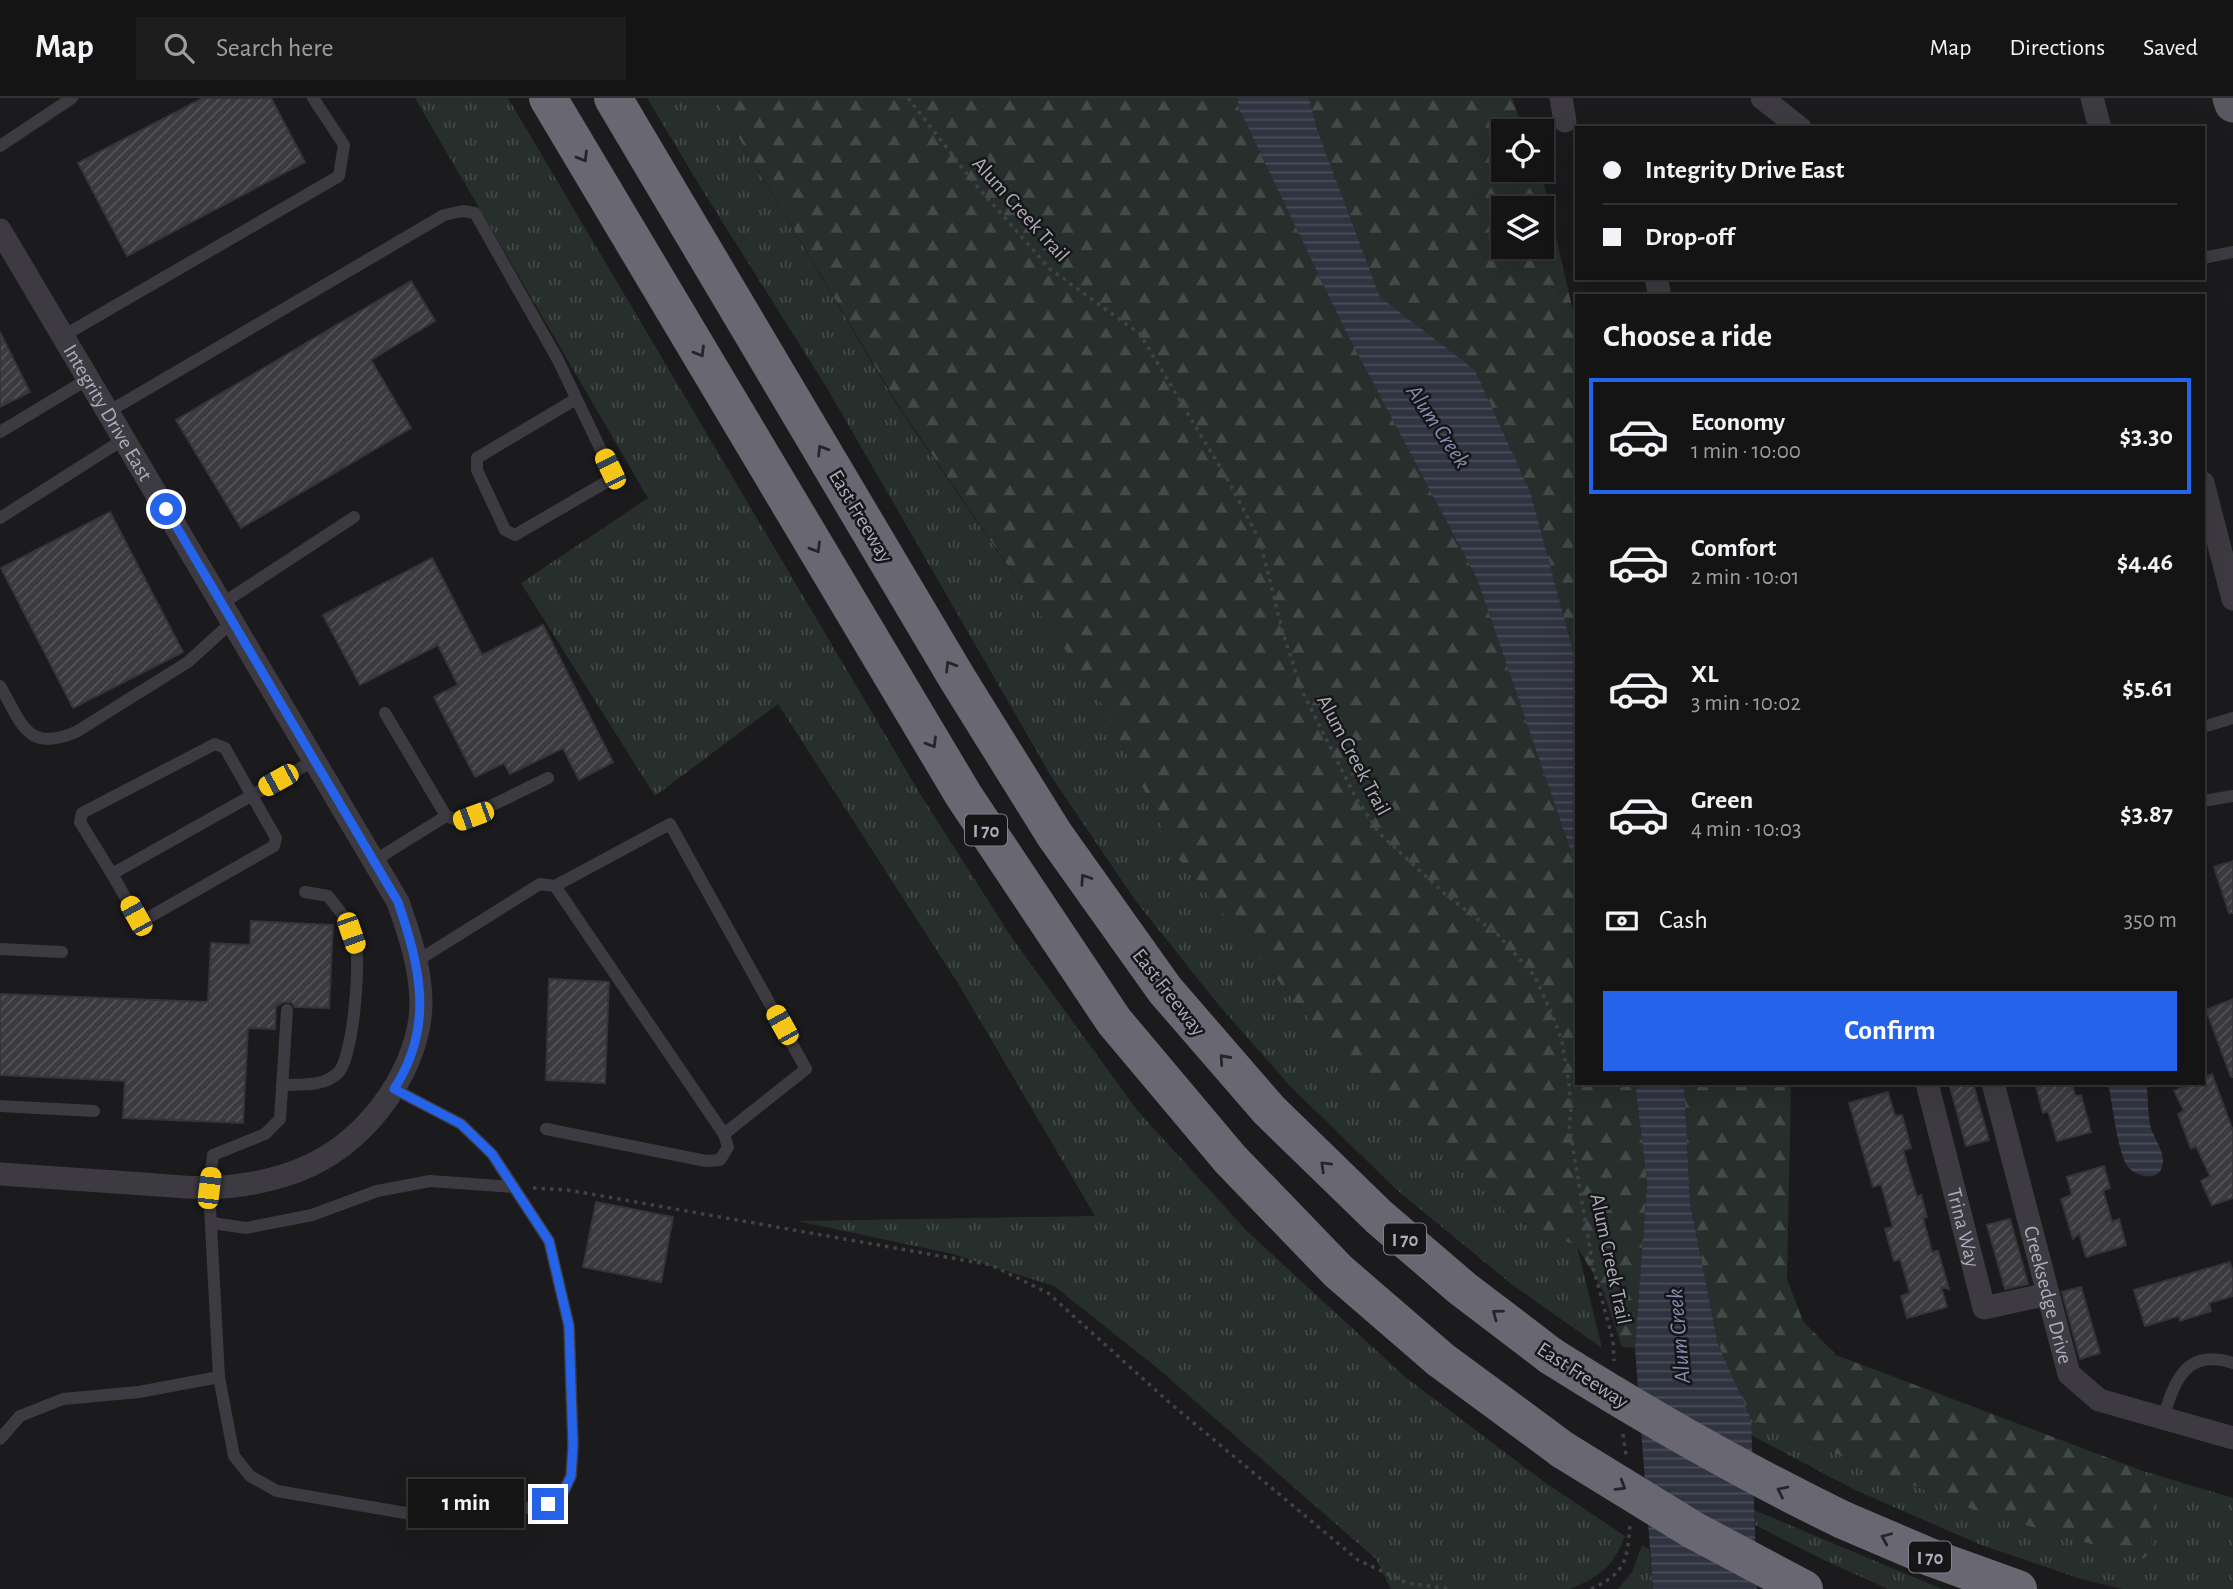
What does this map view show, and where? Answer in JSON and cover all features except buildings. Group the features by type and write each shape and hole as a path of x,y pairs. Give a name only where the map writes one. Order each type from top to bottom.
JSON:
{"highway":[{"name":"I 70","path":"548,98 964,796 1114,1021 1230,1159 1338,1271 1441,1360 1563,1450 1693,1530 1804,1589"},
{"name":"East Freeway","path":"613,98 957,678 1054,834 1165,990 1269,1110 1379,1217 1463,1289 1551,1356 1693,1443 1768,1484 1932,1558 2018,1589"}],"main road":[{"path":"2231,98 2233,104"}],"street":[{"path":"1762,98 1797,126"},
{"path":"2092,98 2099,126"},
{"name":"Integrity Drive East","path":"0,230 7,257 63,336 398,902 416,961 421,1001 413,1051 396,1086 376,1113 352,1136 311,1166 258,1182 209,1188 0,1174"},
{"path":"2205,492 2233,599"},
{"name":"Trina Way","path":"1927,1085 1983,1308 2048,1294"},
{"name":"Creeksedge Drive","path":"1994,1085 2069,1374 2099,1400 2233,1438"}],"lane":[{"path":"0,146 72,98"},
{"path":"63,336 339,176 344,145 313,98"},
{"path":"108,412 444,215 463,211 475,213 558,360 610,469 608,481 514,535 505,530 477,470 477,458 576,399"},
{"path":"2205,258 2233,252"},
{"path":"0,432 89,379"},
{"path":"0,518 124,439"},
{"path":"0,686 28,733 41,741 59,739 76,732 188,662 228,612 354,517"},
{"path":"385,713 446,816 460,821 548,778"},
{"path":"2205,726 2233,718"},
{"path":"215,744 225,748 276,838 274,846 146,919 136,916 112,874 80,822 82,813 215,744"},
{"path":"112,874 315,760"},
{"path":"2205,801 2233,796"},
{"path":"374,861 446,816"},
{"path":"416,961 540,884 555,886 670,824 807,1069 724,1134"},
{"path":"546,1129 706,1161 720,1160 727,1147 724,1134 555,886"},
{"path":"282,1085 323,1083 339,1072 348,1055 354,1008 356,947 347,919 328,896 305,892"},
{"path":"0,949 62,952"},
{"path":"288,1010 280,1119 265,1134 213,1155 209,1188 219,1377 233,1456 250,1476 277,1491 423,1516 475,1518 548,1504 563,1493 571,1476 573,1446 569,1326 549,1241 492,1154 461,1124 396,1086"},
{"path":"0,1106 94,1111"},
{"path":"212,1223 246,1228 312,1216 377,1191 430,1181 514,1187"},
{"path":"2163,1418 2174,1384 2187,1368 2203,1359 2233,1363"},
{"path":"0,1439 20,1416 63,1399 139,1392 219,1377"}],"path":[{"name":"Alum Creek Trail","path":"908,98 975,184 1050,268 1140,334 1229,482 1260,541 1283,633 1302,691 1355,796 1379,833 1445,894 1498,935 1534,975 1562,1042 1569,1083 1569,1125 1593,1267 1613,1340 1615,1368"},
{"path":"514,1187 568,1190 991,1265 1048,1293 1171,1404 1358,1560 1407,1583 1452,1589"},
{"path":"1621,1422 1627,1463"},
{"path":"1591,1589 1618,1572 1627,1558 1631,1517"}],"green space":[{"path":"415,98 508,98 922,797 1012,938 1137,1110 1247,1231 1404,1376 1543,1481 1625,1536 1615,1556 1598,1575 1570,1589 1391,1589 1376,1559 1156,1367 1054,1286 953,1254 797,1221 1095,1216 959,985 778,704 655,796 521,583 648,498"},
{"path":"647,98 715,98 899,408 1103,705 1176,856 1347,1065 1514,1219 1577,1246 1602,1348 1510,1283 1397,1190 1289,1085 1217,1003 1135,900 1051,776 827,388"},
{"path":"715,98 1237,98 1239,109 1345,330 1477,579 1575,863 1575,1085 1635,1085 1647,1182 1635,1348 1622,1347 1603,1291 1577,1246 1514,1219 1347,1065 1176,856 1103,705 900,408"},
{"path":"1309,98 1512,98 1520,119 1491,119 1491,182 1543,182 1547,196 1491,196 1491,259 1554,259 1554,228 1575,319 1575,659 1531,494 1475,370 1380,297 1318,132"},
{"path":"1684,1085 1791,1085 1787,1279 1803,1321 1836,1355 2143,1471 2154,1488 2151,1552 2143,1559 1971,1509 1751,1419 1718,1344 1690,1203"},
{"path":"1751,1419 1971,1509 2154,1488 2143,1471 2233,1498 2233,1589 2122,1589 2081,1579 1981,1545 1855,1490 1751,1435"},
{"path":"1754,1510 1942,1589 1888,1589 1755,1525"},
{"path":"1642,1545 1649,1549 1653,1589 1618,1589 1632,1572"}],"water":[{"name":"Alum Creek","path":"1237,98 1309,98 1318,132 1380,297 1475,370 1531,494 1575,659 1575,863 1477,579 1345,330 1239,109"},
{"name":"Alum Creek","path":"1635,1085 1684,1085 1690,1203 1718,1344 1751,1419 1757,1589 1653,1589 1635,1348 1647,1182"},
{"path":"2108,1085 2148,1085 2150,1125 2161,1152 2162,1168 2150,1176 2133,1171 2124,1161"}],"route":[{"path":"166,509 398,902 413,946 421,1001 413,1051 394,1089 461,1124 492,1154 549,1241 569,1326 573,1446 571,1476 563,1493 548,1504"}]}
